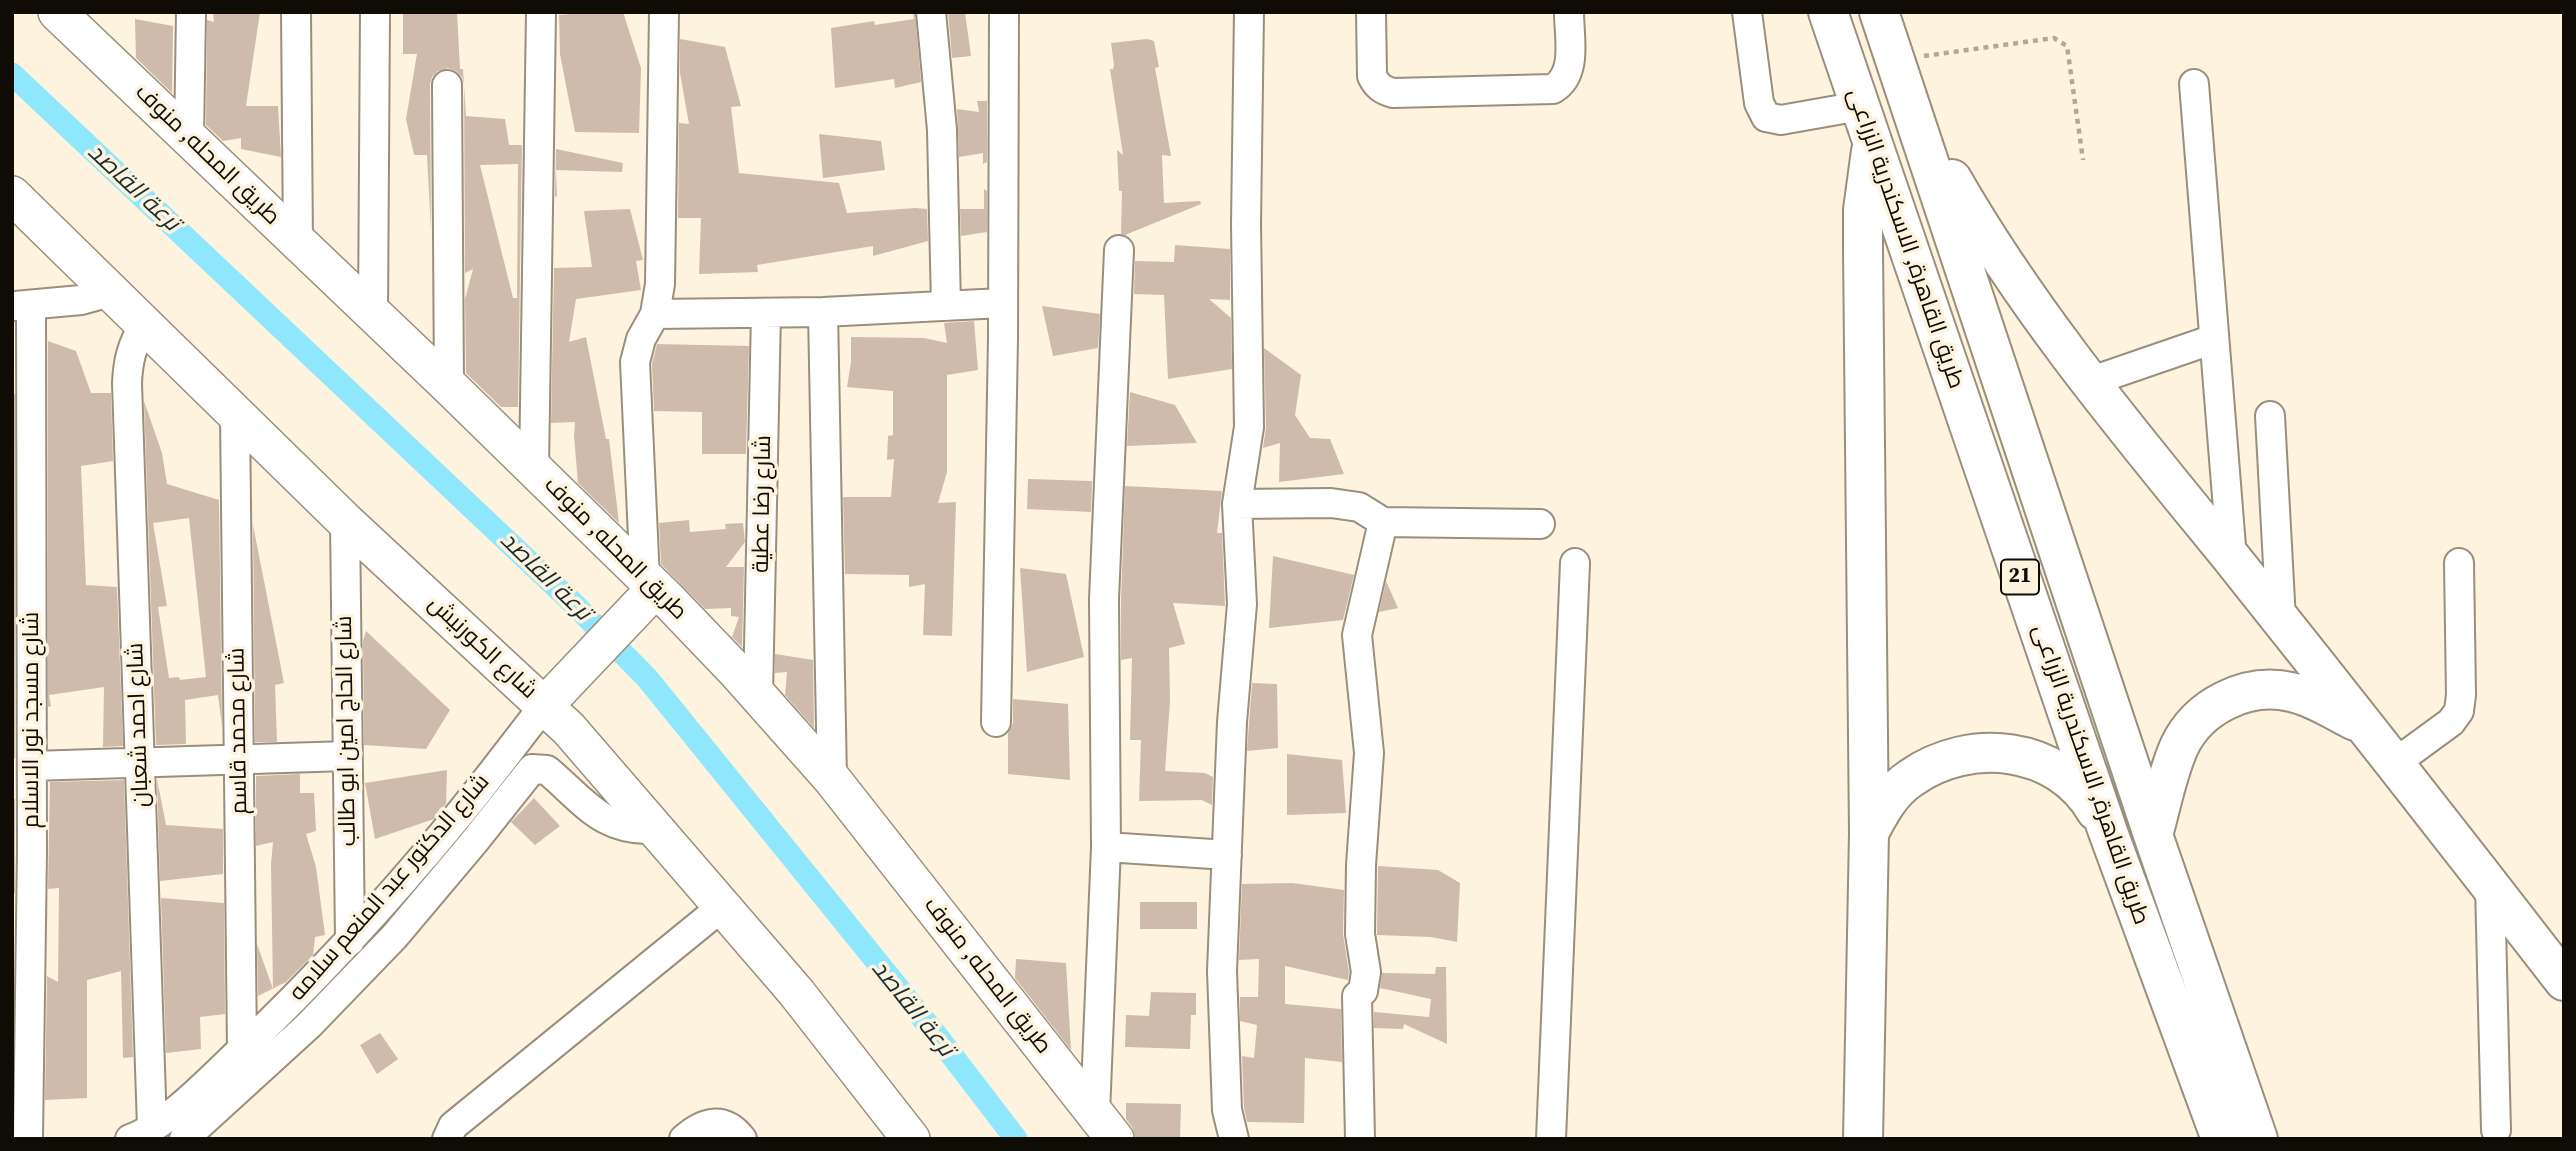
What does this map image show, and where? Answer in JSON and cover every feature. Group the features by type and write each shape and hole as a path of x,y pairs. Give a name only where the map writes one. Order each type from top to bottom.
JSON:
{"highway":[{"name":"طريق القاهرة, الاسكندرية الزراعى","path":"1828,12 2108,832 2221,1139"},
{"name":"طريق القاهرة, الاسكندرية الزراعى","path":"1879,12 2153,835 2258,1139"},
{"path":"1911,105 1993,247 2089,382 2366,726 2564,981"},
{"path":"1863,1139 1869,833 1863,250 1866,179 1872,144"},
{"path":"2153,835 2179,747 2191,728 2206,712 2225,700 2246,692 2291,692 2312,699 2366,726"},
{"path":"1869,833 1885,803 1909,779 1938,762 1971,752 2005,752 2038,761 2067,778 2091,803 2108,832"}],"main road":[{"name":"طريق المحله, منوف","path":"57,12 449,386 651,584 758,695 832,779 1105,1126"},
{"name":"شارع الكورنيش","path":"12,195 345,522 569,729 796,992 911,1139"},
{"path":"544,706 651,584"}],"street":[{"path":"189,138 191,12"},
{"path":"296,12 298,242"},
{"path":"373,313 375,12"},
{"path":"534,469 541,12"},
{"path":"651,584 635,362 641,339 655,314 660,274 664,12"},
{"path":"931,12 942,130 946,306"},
{"path":"996,723 1004,12"},
{"path":"1234,1139 1227,1110 1223,999 1232,722 1242,604 1237,504 1249,427 1249,12"},
{"path":"1371,12 1372,76 1376,84 1393,93 1553,89 1561,84 1569,68 1569,12"},
{"path":"1747,12 1759,103 1766,117 1781,120 1860,106"},
{"path":"2194,84 2232,559"},
{"path":"447,85 449,386"},
{"path":"1105,1126 1104,599 1119,250"},
{"path":"22,306 81,300 110,292"},
{"path":"655,314 823,312 1002,303"},
{"name":"شارع مسجد نور الاسلام","path":"20,1135 22,852 32,766 22,547 22,306"},
{"path":"823,312 832,779"},
{"name":"شارع رضا عطية","path":"758,695 766,313"},
{"name":"شارع احمد شعبان","path":"141,1133 140,763 127,383 128,361 133,344 144,326"},
{"path":"2089,382 2214,339"},
{"name":"شارع محمد قاسم","path":"235,414 242,1049"},
{"path":"2270,416 2281,620"},
{"path":"1237,504 1331,503 1359,507 1384,522 1540,524"},
{"name":"شارع الحاج امين ابو طالب","path":"345,522 350,941"},
{"path":"1360,1139 1357,996 1363,991 1366,972 1360,934 1361,865 1369,753 1357,635 1384,522"},
{"path":"2395,763 2451,722 2459,711 2459,563"},
{"path":"1551,1139 1575,564"},
{"name":"شارع الدكتور عبد المنعم سلامه","path":"141,1133 197,1092 350,941 453,822 544,706"},
{"path":"32,766 348,756"},
{"name":"شارع الدكتور عبد المنعم سلامه","path":"184,1139 310,1025 394,937 532,769 547,770 596,815 611,823 625,828 655,829"},
{"path":"1106,847 1227,855"},
{"path":"2490,886 2496,1130"},
{"path":"447,1139 453,1126 723,906"},
{"path":"684,1139 699,1127 723,1124 734,1129 742,1139"}],"path":[{"path":"1895,60 2054,38 2067,46 2083,160"}],"building":[{"path":"213,12 260,12 246,106 278,106 281,157 241,149 241,138 223,141 206,125 207,20 214,22"},
{"path":"403,12 457,12 460,69 463,69 464,84 456,71 448,68 438,71 430,84 431,230 427,155 414,155 406,119 417,54 403,54"},
{"path":"623,12 641,68 639,133 575,132 560,54 559,15"},
{"path":"915,12 921,82 895,88 894,79 835,88 831,28 874,21 875,25 914,19"},
{"path":"948,12 965,12 971,56 952,58"},
{"path":"135,19 173,26 172,93 136,58"},
{"path":"680,39 725,47 741,106 731,107 739,173 839,183 847,213 927,209 928,241 873,256 873,246 757,265 758,272 699,274 701,218 678,218 679,123 689,124 680,73"},
{"path":"1147,39 1154,41 1159,67 1155,68 1171,156 1162,155 1164,203 1200,201 1201,204 1125,235 1121,234 1122,191 1119,191 1117,150 1123,155 1110,69 1113,69 1114,65 1111,43"},
{"path":"464,85 466,116 505,119 509,145 522,145 518,407 501,407 466,373 465,299 473,269 465,273","holes":["518,164 517,298 513,298 480,165"]},
{"path":"977,101 987,101 987,162 983,164 983,153 959,157 957,109 979,112"},
{"path":"819,134 881,141 885,170 823,178"},
{"path":"556,149 623,163 622,172 556,170 555,197"},
{"path":"984,189 987,191 987,232 961,236 960,209 984,209"},
{"path":"630,209 643,260 636,261 641,290 576,299 569,342 586,337 606,439 609,439 619,523 578,483 575,422 551,423 554,268 592,267 584,211"},
{"path":"1175,245 1230,249 1230,300 1209,299 1231,318 1232,369 1168,379 1164,295 1134,294 1135,261 1174,262"},
{"path":"1042,306 1100,314 1098,348 1053,356"},
{"path":"974,321 978,370 947,375 947,472 938,503 956,502 952,636 923,635 925,584 909,587 909,575 845,574 843,497 891,497 894,459 887,460 888,436 893,435 893,391 847,387 851,337 924,338 947,343 944,323"},
{"path":"48,341 76,351 91,393 111,393 113,461 81,466 86,585 117,587 123,746 103,747 104,687 49,695 51,706 48,707"},
{"path":"657,344 749,346 746,454 702,454 702,412 654,411 652,364"},
{"path":"1264,348 1301,375 1295,415 1310,438 1330,439 1344,474 1279,482 1280,443 1263,448 1266,427"},
{"path":"1130,392 1175,405 1197,443 1127,446"},
{"path":"12,394 15,394 15,758 12,759"},
{"path":"144,401 162,453 167,484 219,500 222,726 218,695 185,700 186,744 156,745","holes":["189,518 206,677 180,680 179,677 169,678 158,607 167,606 153,523"]},
{"path":"1028,479 1092,481 1091,512 1027,509"},
{"path":"1125,486 1222,491 1217,533 1222,533 1225,606 1173,603 1185,644 1169,648 1170,701 1165,771 1205,773 1213,777 1212,805 1202,800 1139,801 1141,740 1130,740 1132,658 1121,660"},
{"path":"689,520 690,532 726,529 725,524 743,523 745,542 726,567 744,567 742,647 732,637 739,617 731,616 731,608 705,609 661,564 659,523"},
{"path":"253,525 284,683 275,685 277,742 255,742"},
{"path":"1273,556 1354,575 1343,620 1269,628"},
{"path":"1020,568 1066,574 1084,657 1027,672"},
{"path":"1386,581 1398,608 1379,612"},
{"path":"366,631 450,710 426,749 364,745 363,641"},
{"path":"775,654 813,660 814,728 785,695 787,672 775,673"},
{"path":"1252,683 1277,684 1278,748 1247,751"},
{"path":"1013,699 1068,704 1070,780 1008,774 1008,733 1013,723"},
{"path":"1287,754 1342,760 1346,813 1287,815"},
{"path":"447,770 446,804 434,819 375,839 365,783"},
{"path":"300,774 300,793 314,793 316,831 306,834 316,867 325,935 315,937 313,955 286,982 273,989 273,842 256,846 256,776"},
{"path":"157,779 166,825 223,829 223,874 160,881"},
{"path":"124,780 133,1057 123,1058 121,971 87,980 87,1098 45,1100 47,976 58,982 59,888 48,889 50,782"},
{"path":"534,798 560,826 535,845 511,822"},
{"path":"12,799 15,799 15,893 12,893"},
{"path":"1378,866 1438,870 1460,883 1457,942 1431,937 1377,935"},
{"path":"1292,883 1344,890 1343,934 1348,980 1285,966 1285,1004 1341,1009 1342,1062 1305,1058 1304,1123 1247,1122 1242,1056 1254,1058 1257,1025 1240,1021 1240,997 1258,997 1259,959 1239,960 1242,884"},
{"path":"161,898 224,903 225,1014 200,1017 201,1049 166,1053"},
{"path":"1140,902 1197,902 1197,929 1140,929"},
{"path":"257,944 273,989 258,996"},
{"path":"1016,959 1066,963 1071,1050 1015,978"},
{"path":"1436,967 1446,967 1447,1044 1404,1024 1403,1029 1374,1028 1374,1012 1429,1017 1431,999 1380,988 1382,973 1435,974"},
{"path":"1151,992 1196,993 1196,1015 1191,1015 1190,1049 1125,1047 1126,1015 1149,1016"},
{"path":"380,1033 398,1059 377,1074 360,1045"},
{"path":"1126,1103 1181,1104 1180,1139 1136,1139 1126,1119"}],"waterway":[{"name":"ترعة القاصد","path":"12,74 573,603 647,678 937,1036 1016,1139"}]}
